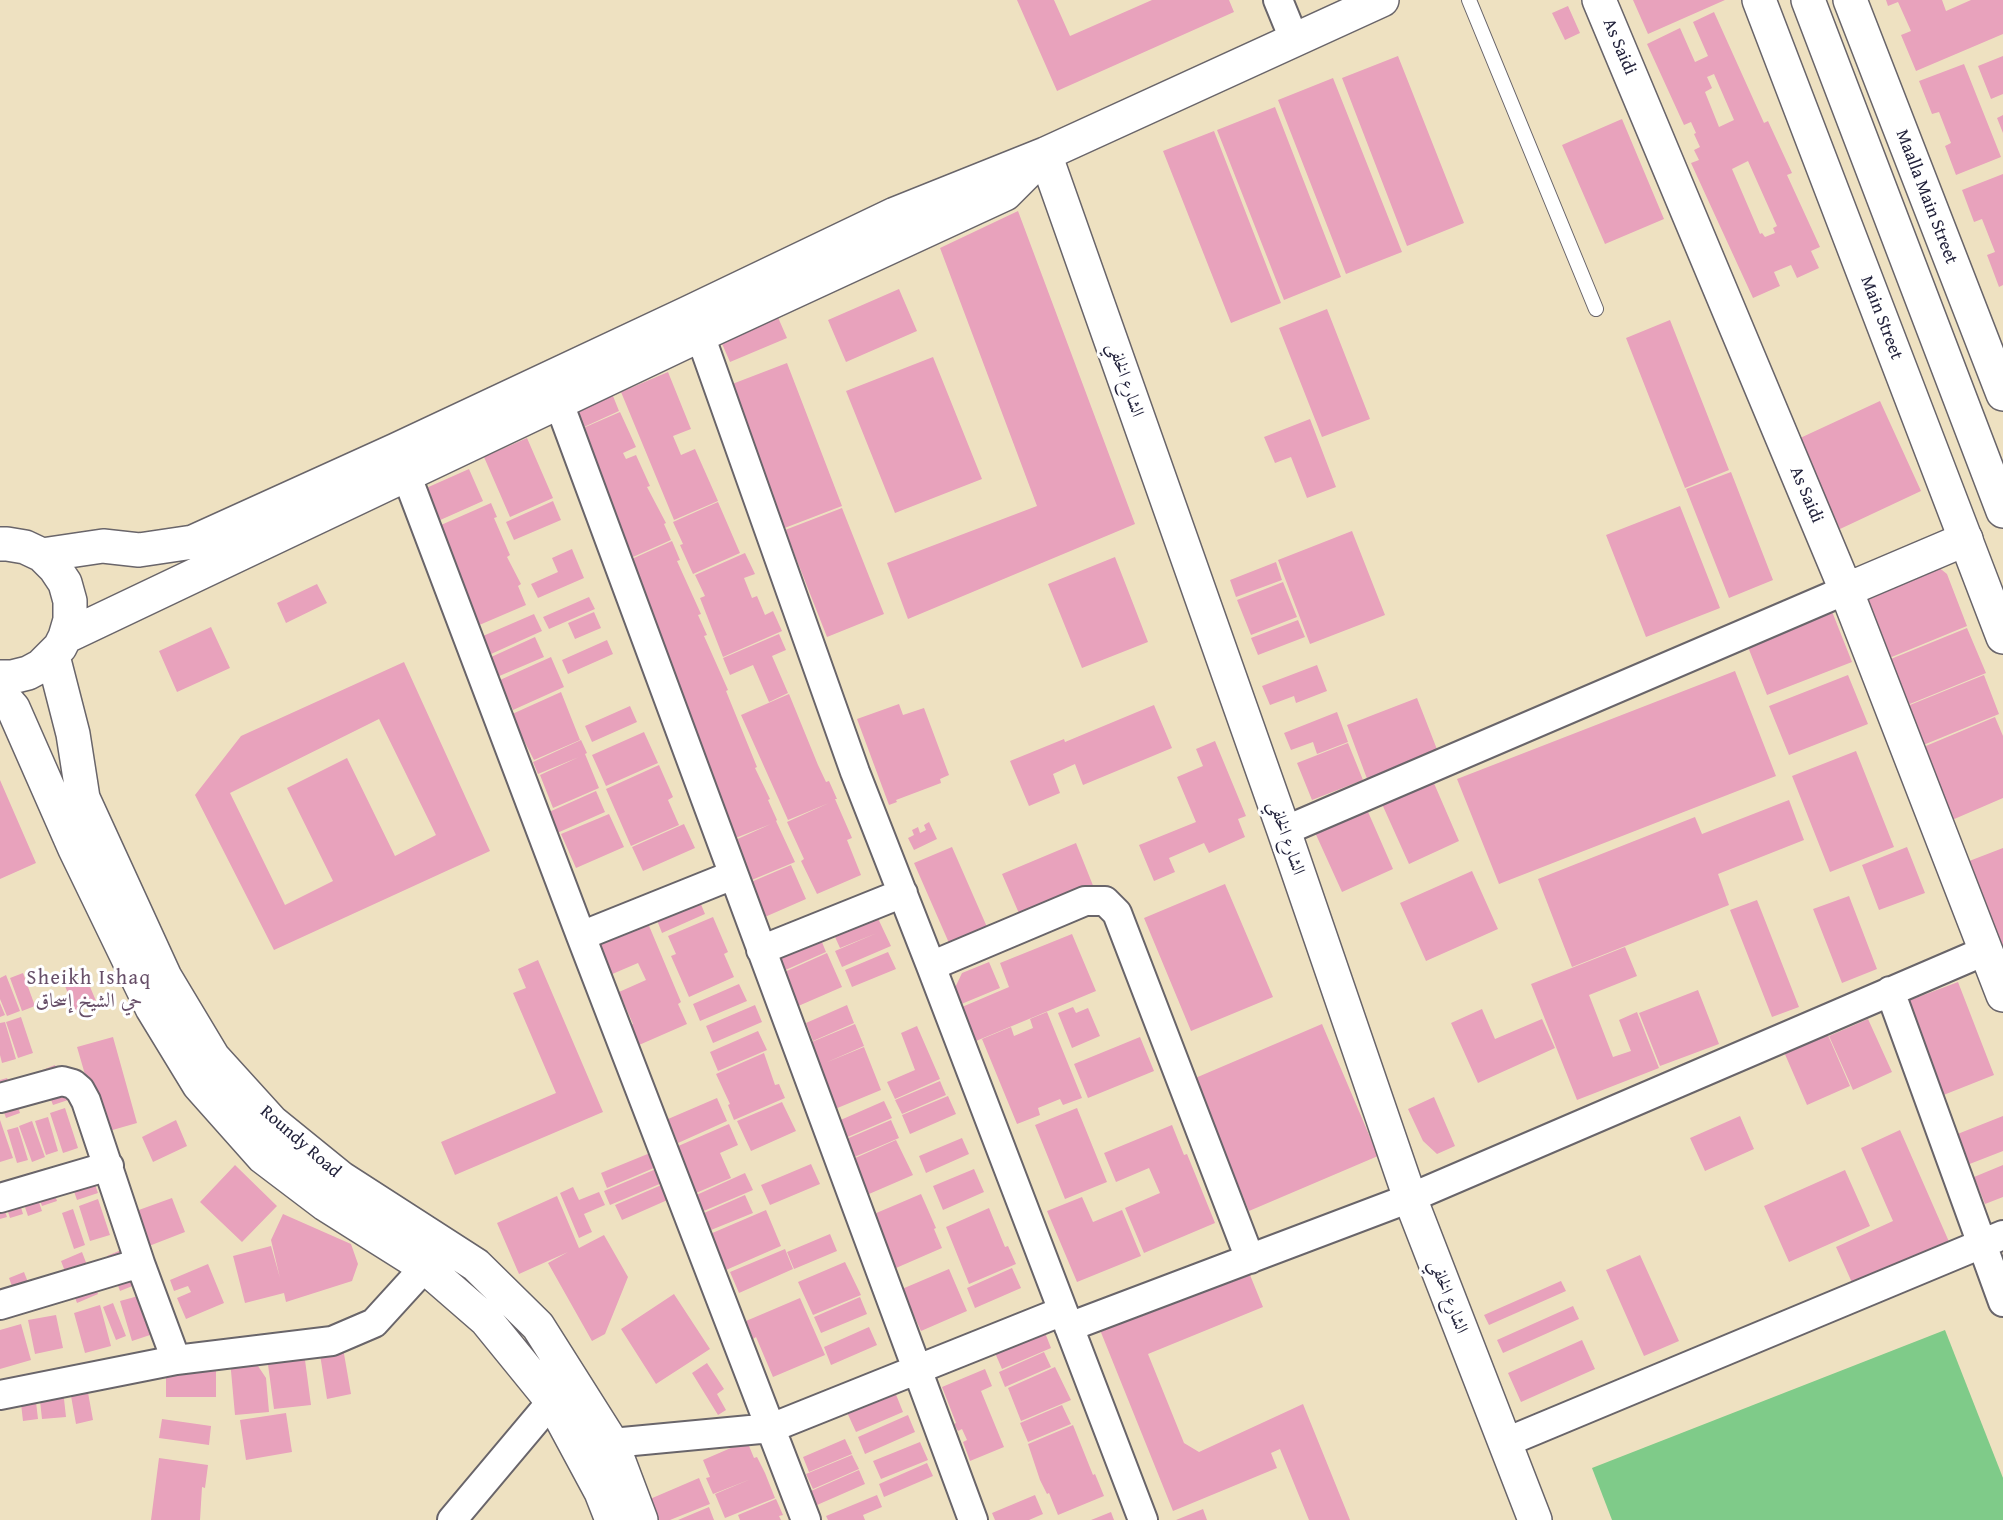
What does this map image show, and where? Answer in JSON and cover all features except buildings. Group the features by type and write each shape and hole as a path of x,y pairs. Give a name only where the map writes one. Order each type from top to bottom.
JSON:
{"street":[{"path":"1278,0 1294,39"},
{"path":"59,646 401,462 902,227 1045,154 1382,0"},
{"name":"As Saidi","path":"1599,0 1846,590 2003,995"},
{"name":"Main Street","path":"1759,0 2003,637"},
{"path":"1808,0 2003,511"},
{"name":"Maalla Main Street","path":"1850,0 2003,394"},
{"name":"الشارع الخلفي","path":"1045,154 1284,831 1410,1197 1535,1520"},
{"path":"1880,315 1923,300"},
{"path":"42,555 103,546 139,550 193,542 559,403 694,324"},
{"path":"694,324 855,772 1143,1520"},
{"path":"559,403 974,1520"},
{"path":"401,462 580,936 806,1520"},
{"path":"1284,831 1966,539"},
{"path":"0,677 12,677 41,666 59,646 70,620 70,601 65,584 55,568 42,555 26,547 2,542"},
{"name":"Roundy Road","path":"59,646 83,798 165,977 213,1057 272,1122 341,1178 476,1265 538,1326 612,1443 640,1520"},
{"name":"Roundy Road","path":"0,693 13,708 75,849 152,1008 199,1085 263,1157 325,1204 425,1267 486,1320 552,1401 601,1492 612,1520"},
{"path":"580,936 733,875"},
{"path":"761,950 903,893"},
{"path":"931,966 1085,901 1106,902 1117,913 1250,1259"},
{"path":"612,1443 771,1428 917,1370 1250,1259 1410,1197 1985,951"},
{"path":"1890,991 1992,1240 2003,1302"},
{"path":"0,1098 62,1081 73,1084 80,1090 86,1101 140,1263 176,1360"},
{"path":"0,1198 109,1166"},
{"path":"1504,1443 1992,1240"},
{"path":"0,1305 140,1263"},
{"path":"0,1395 176,1360 332,1341 374,1323 425,1267"},
{"path":"452,1520 552,1401"}],"lane":[{"path":"1469,0 1596,309"}],"green space":[{"path":"1945,1330 2003,1478 2003,1520 1612,1520 1592,1468"}],"district":[{"name":"Sheikh Ishaq حي الشيخ إسحاق","path":"89,990"}]}
